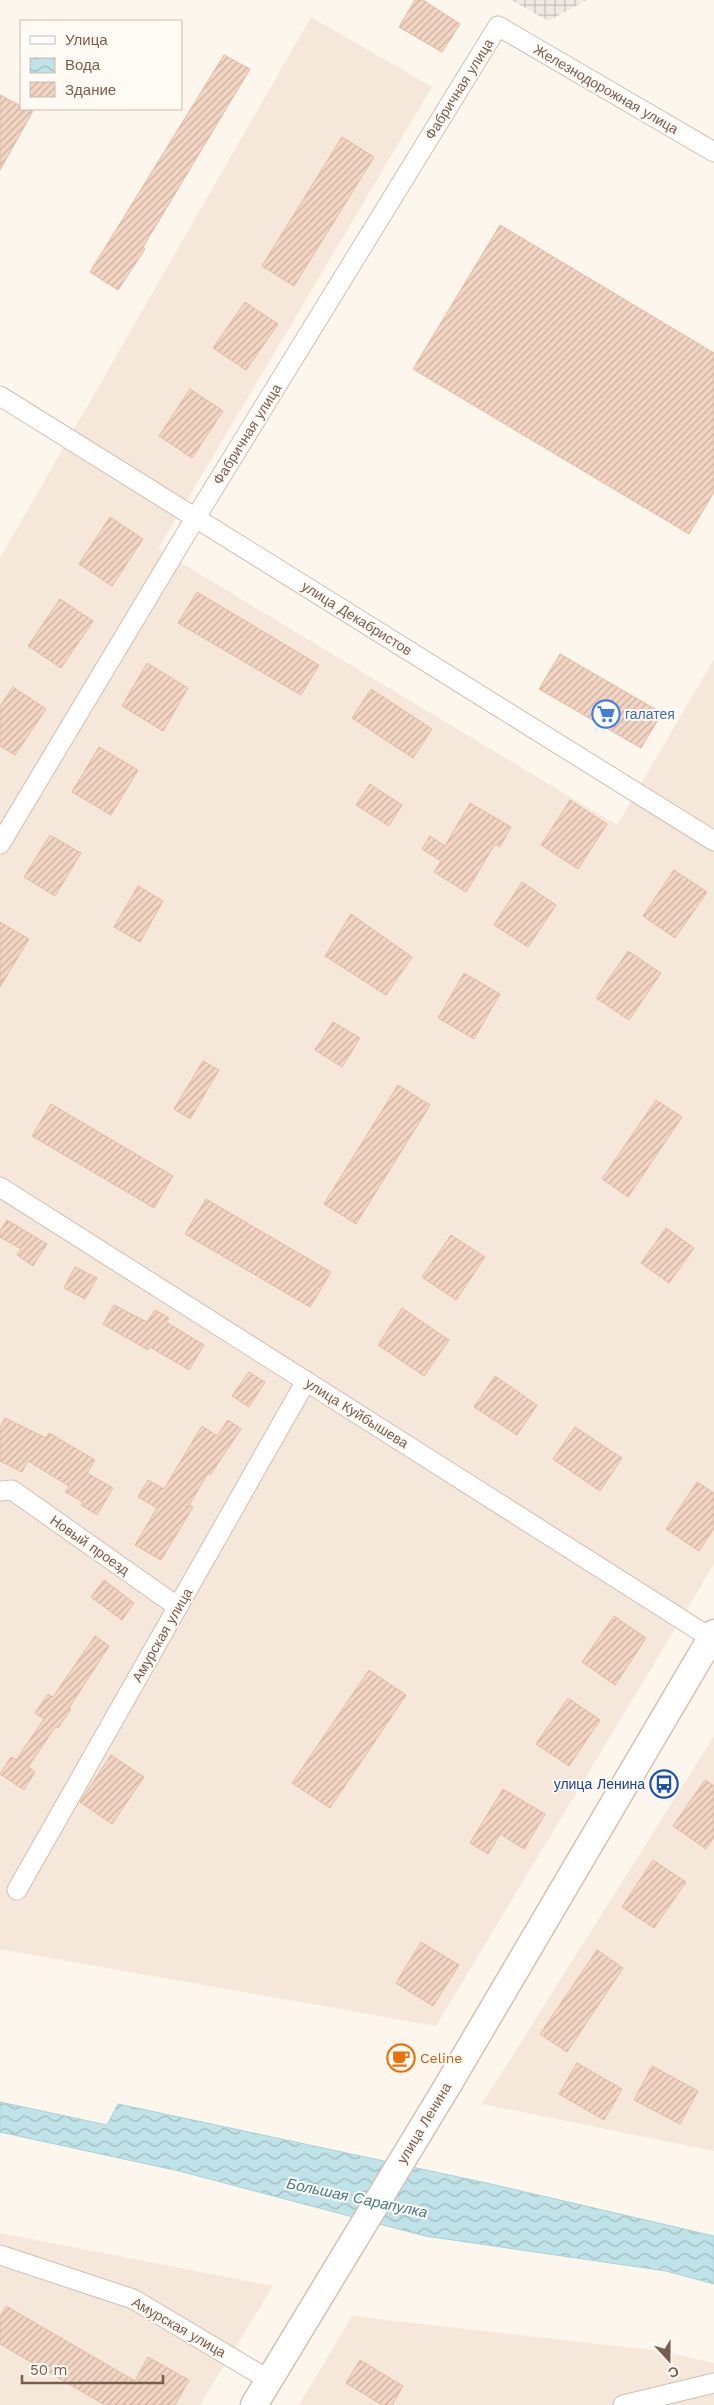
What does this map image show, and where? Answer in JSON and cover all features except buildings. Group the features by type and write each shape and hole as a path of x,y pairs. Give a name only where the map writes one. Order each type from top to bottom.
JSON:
{"main road":[{"name":"улица Ленина","path":"254,2405 448,2085 713,1637"}],"street":[{"name":"Железнодорожная улица","path":"498,26 714,152"},
{"name":"Фабричная улица","path":"0,844 196,517 498,26"},
{"name":"улица Декабристов","path":"0,396 714,841"},
{"name":"улица Куйбышева","path":"0,1187 713,1637"},
{"name":"Амурская улица","path":"17,1890 306,1381"},
{"name":"Новый проезд","path":"0,1492 12,1490 178,1607"},
{"name":"Амурская улица","path":"0,2255 133,2299 269,2380"},
{"path":"623,2405 714,2383"}],"shaded area":[{"path":"511,0 587,0 548,21"},
{"path":"311,17 432,87 158,549 617,825 714,659 714,1564 436,2026 0,1949 0,558"},
{"path":"714,1736 714,2151 482,2104"},
{"path":"0,2233 273,2286 200,2405 0,2405"},
{"path":"352,2316 661,2351 714,2363 714,2405 299,2405"}],"water":[{"name":"Большая Сарапулка","path":"0,2102 107,2125 118,2104 491,2184 714,2236 714,2284 666,2271 425,2236 179,2171 0,2132"}],"place":[{"name":"галатея","path":"606,714"},
{"name":"улица Ленина","path":"664,1784"},
{"name":"Celine","path":"401,2058"}]}
